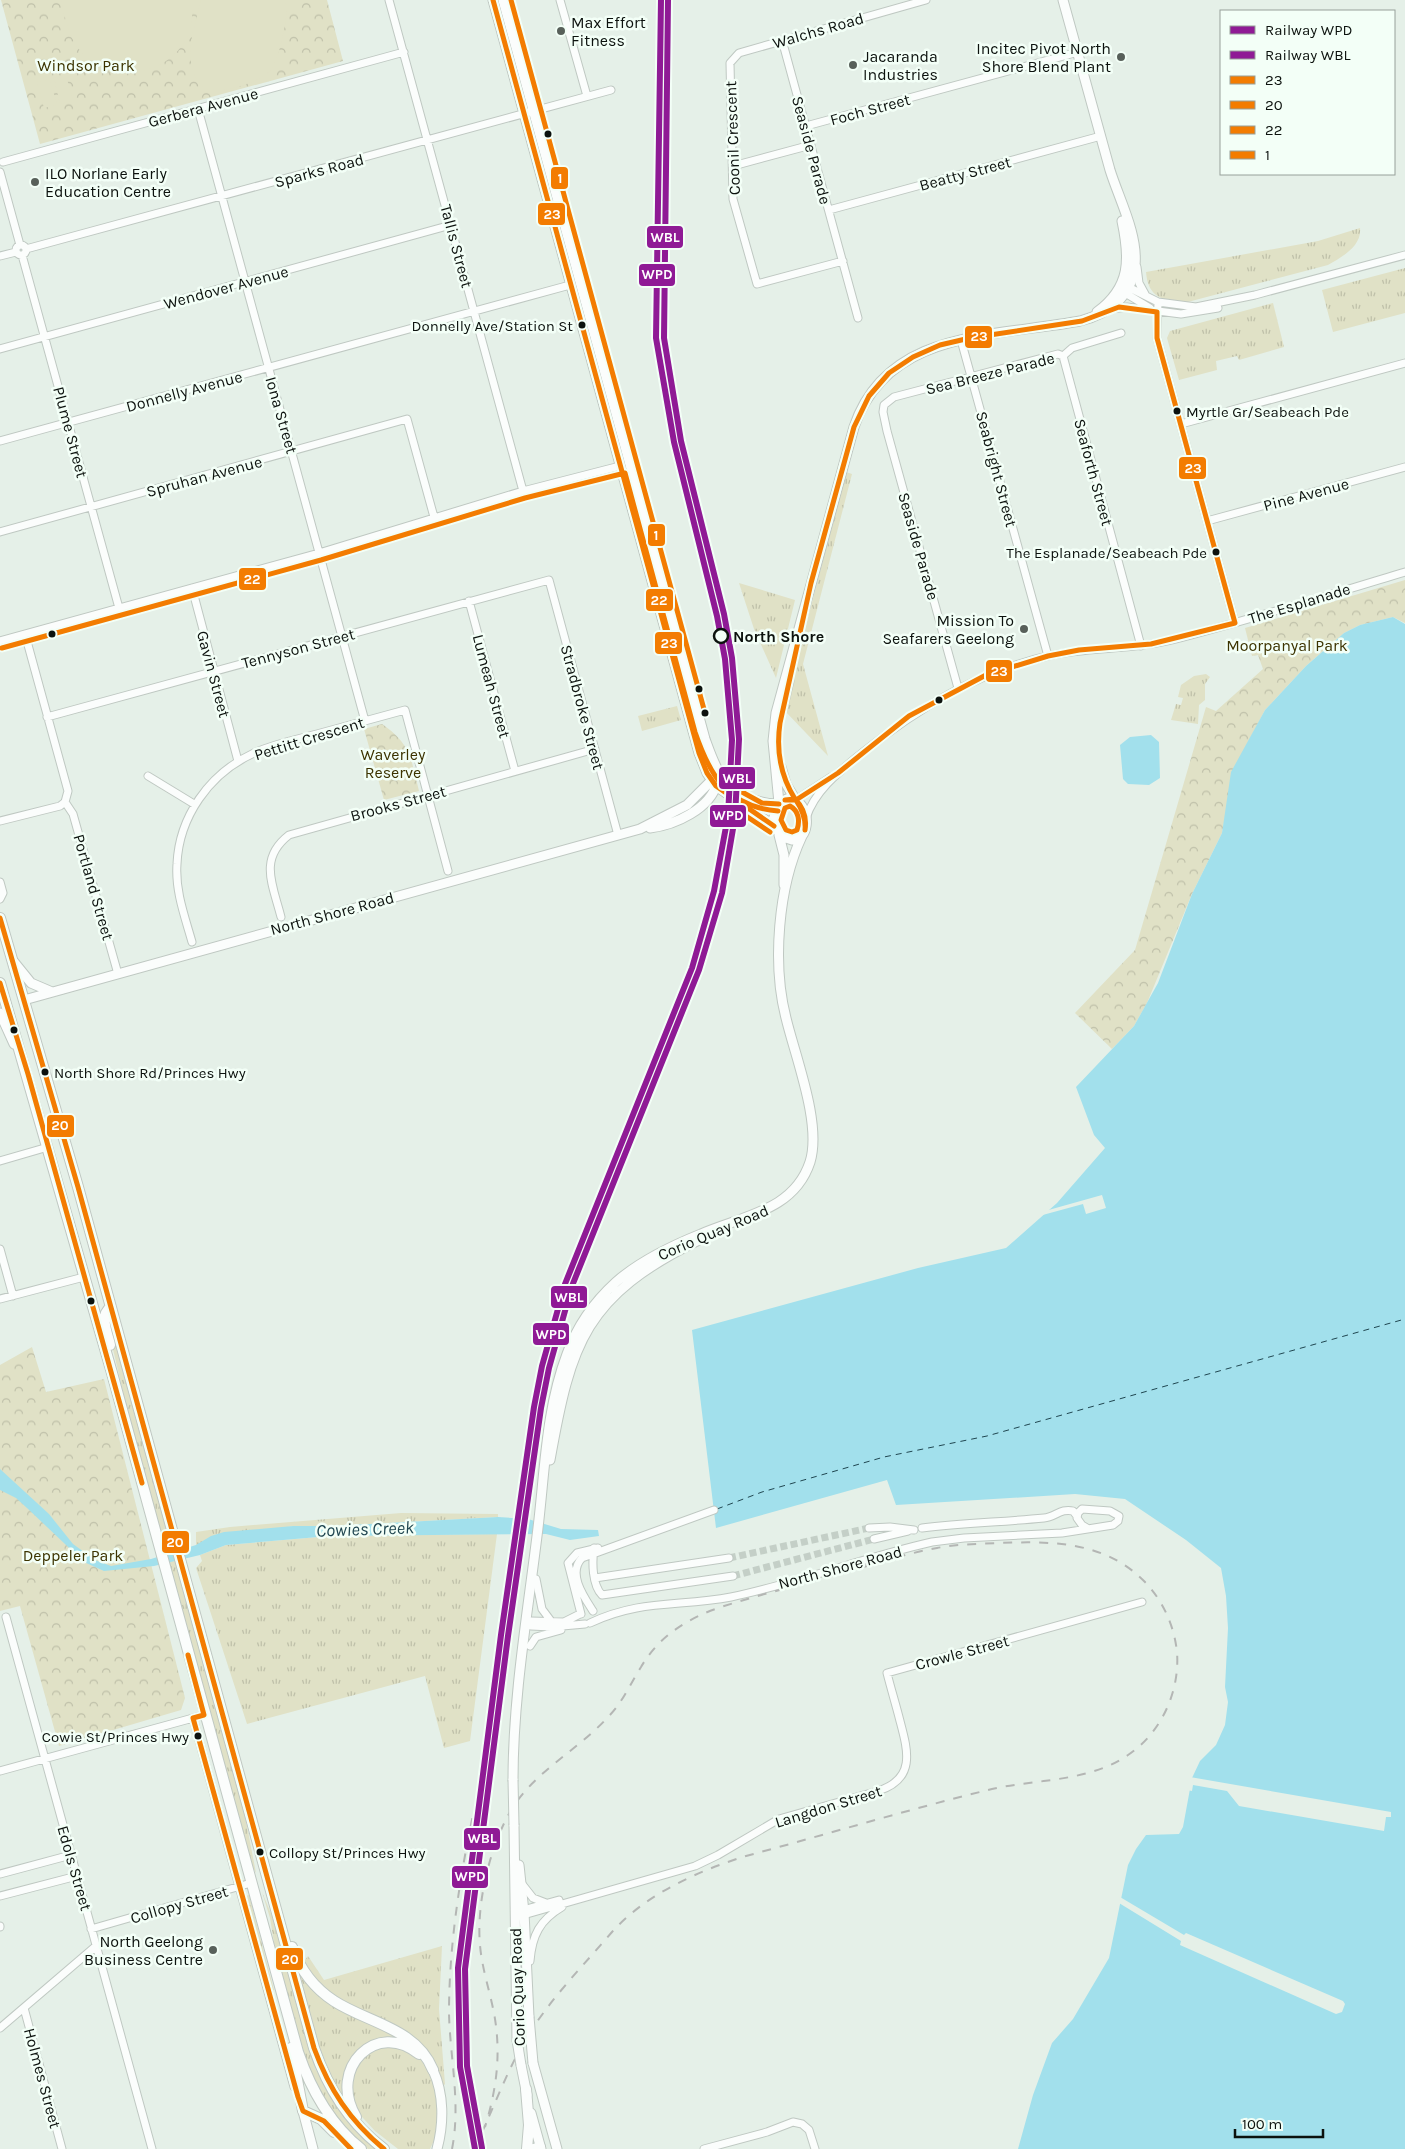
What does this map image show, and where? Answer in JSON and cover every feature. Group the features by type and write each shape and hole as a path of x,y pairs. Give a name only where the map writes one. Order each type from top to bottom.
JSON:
{"highway":[{"path":"0,918 111,1307 267,1878 322,2070 342,2106 374,2141 384,2149"},
{"path":"0,983 2,1008 25,1065 112,1373 204,1715 300,2059 315,2094 334,2122 361,2149"},
{"path":"2,1008 24,1000"},
{"path":"111,1307 107,1310 104,1318 111,1349 112,1373"},
{"name":"Collopy Street","path":"251,1883 267,1878"},
{"path":"276,1909 298,1961 315,1985 334,2001 410,2039 425,2054 433,2070"},
{"path":"287,2014 303,2111 324,2121 351,2149"},
{"path":"374,2141 355,2114 347,2096 347,2077 354,2061 365,2051 376,2045 398,2043 417,2052 433,2070"},
{"path":"526,2089 529,2125 526,2149"}],"main road":[{"path":"493,0 692,732 714,784 774,826 780,835 790,840 802,836 806,829 806,818 783,775 778,746 780,721 793,656 849,443 862,407 877,385 906,360 932,347 961,340 1080,321 1102,314 1110,309 1124,289 1135,268 1135,254 1130,230 1117,192 1064,0"},
{"path":"503,0 702,730 719,772 728,782 762,803 779,803 787,798 795,799"},
{"path":"1080,321 1104,307 1124,289 1128,257 1117,192"},
{"path":"620,466 630,464"},
{"path":"774,826 774,813 779,803 774,728 782,685 793,656"},
{"name":"North Shore Road","path":"24,1000 640,829 660,827 686,816 710,796 719,772"},
{"name":"Corio Quay Road","path":"780,835 784,855 784,903"},
{"name":"Corio Quay Road","path":"513,1764 530,1646 528,1624 547,1440 557,1385 571,1345 582,1324 602,1303 634,1278 655,1264 710,1236 770,1214 797,1194 814,1165 817,1139 811,1101 800,1070 778,985 779,942 784,903 794,856 802,836"},
{"path":"11,959 30,982 52,992"},
{"name":"Corio Quay Road","path":"514,1825 522,1884 519,1913 517,2040 538,2148 556,2146 533,2063 519,1913 514,1825 513,1780 514,1724 536,1579 536,1542"},
{"path":"433,2070 438,2083 441,2102 441,2123 437,2149"},
{"path":"303,2111 313,2149"}],"street":[{"name":"Tallis Street","path":"389,0 523,491"},
{"path":"560,0 587,96"},
{"name":"Walchs Road","path":"739,53 926,0"},
{"name":"Seaside Parade","path":"782,40 858,318"},
{"name":"Gerbera Avenue","path":"1,163 404,52"},
{"name":"Foch Street","path":"806,126 1078,52"},
{"name":"Coonil Crescent","path":"739,53 730,63 733,199 757,284 843,261"},
{"name":"Sparks Road","path":"0,256 611,90"},
{"name":"Iona Street","path":"198,109 365,721"},
{"name":"Beatty Street","path":"829,210 1101,136"},
{"path":"732,166 811,145"},
{"name":"Plume Street","path":"0,172 119,608"},
{"name":"Wendover Avenue","path":"0,349 451,225"},
{"path":"1135,254 1139,283 1148,298"},
{"path":"1110,309 1127,306 1176,314 1195,313 1405,255"},
{"name":"Donnelly Avenue","path":"0,441 570,285"},
{"path":"1124,289 1158,302 1196,307 1255,295"},
{"path":"1124,289 1157,312"},
{"path":"1158,302 1157,338 1235,623"},
{"name":"Sea Breeze Parade","path":"886,403 894,397 1058,354 1062,356 1072,348 1121,333"},
{"name":"Seabright Street","path":"961,340 1048,656"},
{"name":"Seaforth Street","path":"1062,356 1141,646"},
{"path":"1181,424 1405,363"},
{"name":"Seaside Parade","path":"886,403 883,412 887,431 958,688"},
{"name":"Spruhan Avenue","path":"0,532 407,419 434,517"},
{"path":"0,641 319,553 523,491 620,466"},
{"name":"Pine Avenue","path":"1207,521 1405,467"},
{"name":"The Esplanade","path":"795,799 838,773 909,716 958,688 1004,668 1079,650 1141,646 1163,642 1235,623 1405,572"},
{"name":"Tennyson Street","path":"47,717 549,580"},
{"name":"Stradbroke Street","path":"549,580 618,835"},
{"name":"Gavin Street","path":"192,588 238,761"},
{"name":"Lumeah Street","path":"469,601 515,771"},
{"path":"0,821 65,802 68,791 25,634"},
{"name":"Pettitt Crescent","path":"192,942 178,889 176,864 184,827 194,804 217,778 238,761 267,748 404,710 427,795"},
{"name":"Brooks Street","path":"281,917 269,871 273,853 280,842 298,830 595,749"},
{"name":"The Esplanade","path":"806,818 814,799 838,773"},
{"path":"148,776 194,804"},
{"path":"427,795 448,871"},
{"name":"Portland Street","path":"65,802 73,814 118,974"},
{"path":"0,882 3,893 0,899"},
{"path":"0,1161 48,1147"},
{"path":"0,1250 13,1296"},
{"path":"0,1299 84,1277"},
{"path":"593,1551 580,1560 575,1571 580,1589 595,1617 588,1624 581,1621 568,1565 577,1553 593,1551 625,1542 714,1510"},
{"path":"922,1528 967,1522 1044,1518 1064,1510 1073,1510 1080,1523 1087,1528"},
{"name":"North Shore Road","path":"528,1624 573,1626 588,1624 622,1610 640,1606 732,1597 940,1540 1059,1533 1114,1524 1118,1521 1119,1516 1112,1512 1080,1510 1071,1527 1059,1533"},
{"path":"870,1528 890,1526 914,1530 874,1538"},
{"path":"593,1551 595,1578 599,1592 603,1595 733,1576"},
{"path":"595,1578 729,1558"},
{"path":"536,1579 542,1609 551,1621"},
{"name":"Crowle Street","path":"901,1776 906,1766 908,1753 887,1672 1142,1602"},
{"name":"North Shore Road","path":"528,1624 568,1621 587,1610 622,1610"},
{"name":"Edols Street","path":"6,1617 152,2149"},
{"name":"North Shore Road","path":"530,1646 536,1638 573,1626"},
{"path":"0,1772 204,1715"},
{"path":"193,1718 282,2046 303,2111"},
{"name":"Langdon Street","path":"519,1913 696,1866 718,1856 779,1819 884,1789 901,1776"},
{"path":"0,1874 71,1855"},
{"path":"0,1896 77,1876"},
{"name":"Collopy Street","path":"91,1928 251,1883"},
{"path":"522,1884 533,1898 548,1903"},
{"path":"527,1993 531,1950 538,1928 547,1917 574,1899"},
{"name":"Langdon Street","path":"519,1913 548,1903 574,1899"},
{"path":"0,2028 96,1946"},
{"name":"Holmes Street","path":"24,2008 62,2149"},
{"path":"704,2149 767,2132 793,2122 802,2124 809,2130 815,2149"}],"green space":[{"name":"Windsor Park","path":"1,0 327,0 343,61 40,144"},
{"path":"61,0 192,0 191,23 183,44 174,55 163,63 137,72 109,70 85,56 75,44 64,15"},
{"path":"201,0 285,0 286,15 282,40 273,67 269,72 251,82 229,89 210,90 200,85 191,64 190,49"},
{"path":"66,75 73,101 60,104 54,78"},
{"path":"50,79 57,105 44,108 37,82"},
{"path":"1360,228 1358,240 1354,246 1345,255 1328,265 1184,303 1163,299 1153,292 1147,281 1146,272 1318,241"},
{"path":"1405,268 1405,313 1333,332 1322,290"},
{"path":"1273,303 1284,347 1239,360 1237,356 1216,361 1217,370 1179,380 1167,338 1170,331"},
{"path":"846,472 852,474 803,664 828,756 784,710"},
{"name":"Moorpanyal Park","path":"1405,580 1405,623 1393,617 1360,625 1344,633 1306,666 1265,710 1234,769 1222,833 1192,894 1147,1003 1134,1026 1112,1049 1075,1013 1135,950 1206,707 1216,711 1263,669 1258,655 1252,656 1245,628"},
{"path":"739,583 795,600 776,678 754,629"},
{"path":"1206,674 1210,677 1205,684 1205,700 1199,705 1198,724 1171,720 1176,704 1181,705 1183,698 1178,697 1181,685 1194,676"},
{"path":"677,706 681,720 642,731 638,716"},
{"name":"Waverley Reserve","path":"382,724 399,738 408,753 419,791 384,800 364,729"},
{"path":"109,1315 245,1816 256,1873 251,1864 125,1400 107,1324"},
{"name":"Deppeler Park","path":"32,1347 46,1392 104,1379 185,1698 181,1710 59,1746 20,1606 0,1611 0,1365"},
{"path":"401,1513 498,1514 498,1517 333,1526 293,1526 196,1545 196,1532 230,1527"},
{"path":"497,1534 470,1741 444,1748 425,1676 247,1724 196,1568 202,1561 200,1555 226,1545 330,1536"},
{"path":"262,1892 272,1916 316,2070 345,2119 375,2149 368,2149 363,2145 329,2108 304,2057 276,1955 270,1918"},
{"path":"249,1895 274,1990 270,1991 248,1908 246,1896"},
{"path":"442,1946 439,2009 445,2084 438,2092 437,2134 430,2149 398,2149 375,2131 339,2092 319,2049 298,1969 308,1956 324,1980"}],"water":[{"path":"1393,617 1405,624 1405,2149 1018,2149 1033,2095 1052,2043 1073,2019 1109,1958 1128,1865 1146,1835 1179,1834 1183,1827 1192,1778 1200,1761 1216,1745 1225,1725 1228,1702 1225,1687 1228,1628 1226,1596 1221,1568 1186,1540 1125,1499 1075,1494 896,1505 887,1480 716,1528 692,1330 918,1268 1006,1248 1057,1203 1105,1148 1094,1135 1076,1087 1134,1026 1158,983 1192,894 1222,833 1231,772 1265,710 1306,666 1344,633 1360,625"},
{"path":"1151,735 1159,742 1160,778 1149,785 1128,784 1123,779 1120,745 1130,737"},
{"name":"Cowies Creek","path":"0,1469 49,1514 73,1544 95,1560 111,1566 151,1559 196,1545 211,1536 224,1532 293,1526 333,1526 498,1517 528,1519 561,1529 598,1530 599,1536 570,1540 546,1534 330,1536 226,1545 200,1555 154,1566 104,1571 84,1562 16,1498 0,1490"}],"pier":[{"path":"1102,1195 1106,1208 1086,1214 1083,1204 1039,1216 1045,1211"},
{"path":"1190,1777 1391,1812 1391,1817 1386,1817 1384,1831 1239,1806 1227,1791 1193,1785 1192,1791 1187,1790"},
{"path":"1120,1897 1184,1935 1186,1933 1343,2001 1345,2004 1342,2012 1336,2014 1180,1945 1181,1941 1119,1903"}],"ferry route":[{"path":"717,1509 762,1492 884,1457 987,1436 1405,1319"}],"tunnel":[{"path":"729,1558 869,1528"},
{"path":"733,1576 874,1539"}],"railway":[{"path":"474,2149 481,2135 487,2122 518,2052 545,2011 612,1932 626,1918 657,1895 691,1877 746,1856 992,1789 1080,1775 1113,1764 1140,1746 1159,1723 1166,1710 1172,1696 1177,1667 1176,1642 1173,1632 1167,1614 1151,1589 1129,1568 1113,1558 1077,1546 1039,1542 968,1544 899,1557 721,1607 697,1617 666,1637 648,1656 613,1711 585,1739 548,1769 525,1791 506,1819 492,1853 483,1891 479,1928 481,1954 495,2019 498,2047 495,2087 489,2114 485,2127"},
{"path":"452,2149 455,2098 449,2013 451,1962 460,1885 474,1810"}],"rail line":[{"name":"WPD","path":"475,2149 460,2067 458,1968 501,1635 534,1407 542,1366 565,1284 692,968 714,891 728,816 732,740 725,659 717,616 674,442 656,338 661,0"},
{"name":"WBL","path":"482,2148 467,2066 465,1969 508,1636 541,1408 549,1368 572,1286 699,970 722,893 735,817 739,739 732,658 724,614 681,441 664,338 668,0"}],"transit line":[{"name":"23","path":"493,0 699,753 707,773 716,786 774,826"},
{"name":"1","path":"511,0 705,713"},
{"name":"23","path":"795,799 786,781 780,762 780,723 811,583 854,427 869,396 889,373 913,357 940,345 970,338 1082,321 1119,307 1157,312"},
{"name":"23","path":"1157,312 1157,338 1235,623"},
{"name":"22","path":"2,648 321,560 525,498 625,473 695,732 707,762 723,786 734,796 746,803 778,811"},
{"name":"23","path":"796,800 838,773 909,716 986,675 1048,656 1079,650 1151,644 1235,623"},
{"name":"23","path":"742,792 762,803 779,804"},
{"name":"23","path":"785,800 795,799 801,806 806,821 805,830"},
{"name":"23","path":"785,800 796,800 803,814 805,830"},
{"name":"22","path":"790,806 797,813 798,820 797,830 792,832 786,830 781,820 785,808 790,806"},
{"name":"22","path":"737,810 770,832"},
{"name":"20","path":"0,918 78,1187 314,2048 326,2077 351,2116 384,2149"},
{"name":"20","path":"0,983 28,1074 142,1483"},
{"name":"20","path":"188,1655 204,1715 193,1718 298,2097 303,2111 324,2121 351,2149"}],"place":[{"name":"Max Effort Fitness","path":"561,31"},
{"name":"Incitec Pivot North Shore Blend Plant","path":"1121,57"},
{"name":"Jacaranda Industries","path":"853,65"},
{"name":"ILO Norlane Early Education Centre","path":"35,182"},
{"name":"Donnelly Ave/Station St","path":"582,325"},
{"name":"Myrtle Gr/Seabeach Pde","path":"1177,411"},
{"name":"The Esplanade/Seabeach Pde","path":"1216,552"},
{"name":"Mission To Seafarers Geelong","path":"1024,629"},
{"name":"North Shore","path":"721,636"},
{"name":"North Shore Rd/Princes Hwy","path":"45,1072"},
{"name":"Cowie St/Princes Hwy","path":"198,1736"},
{"name":"Collopy St/Princes Hwy","path":"260,1852"},
{"name":"North Geelong Business Centre","path":"213,1950"}]}
